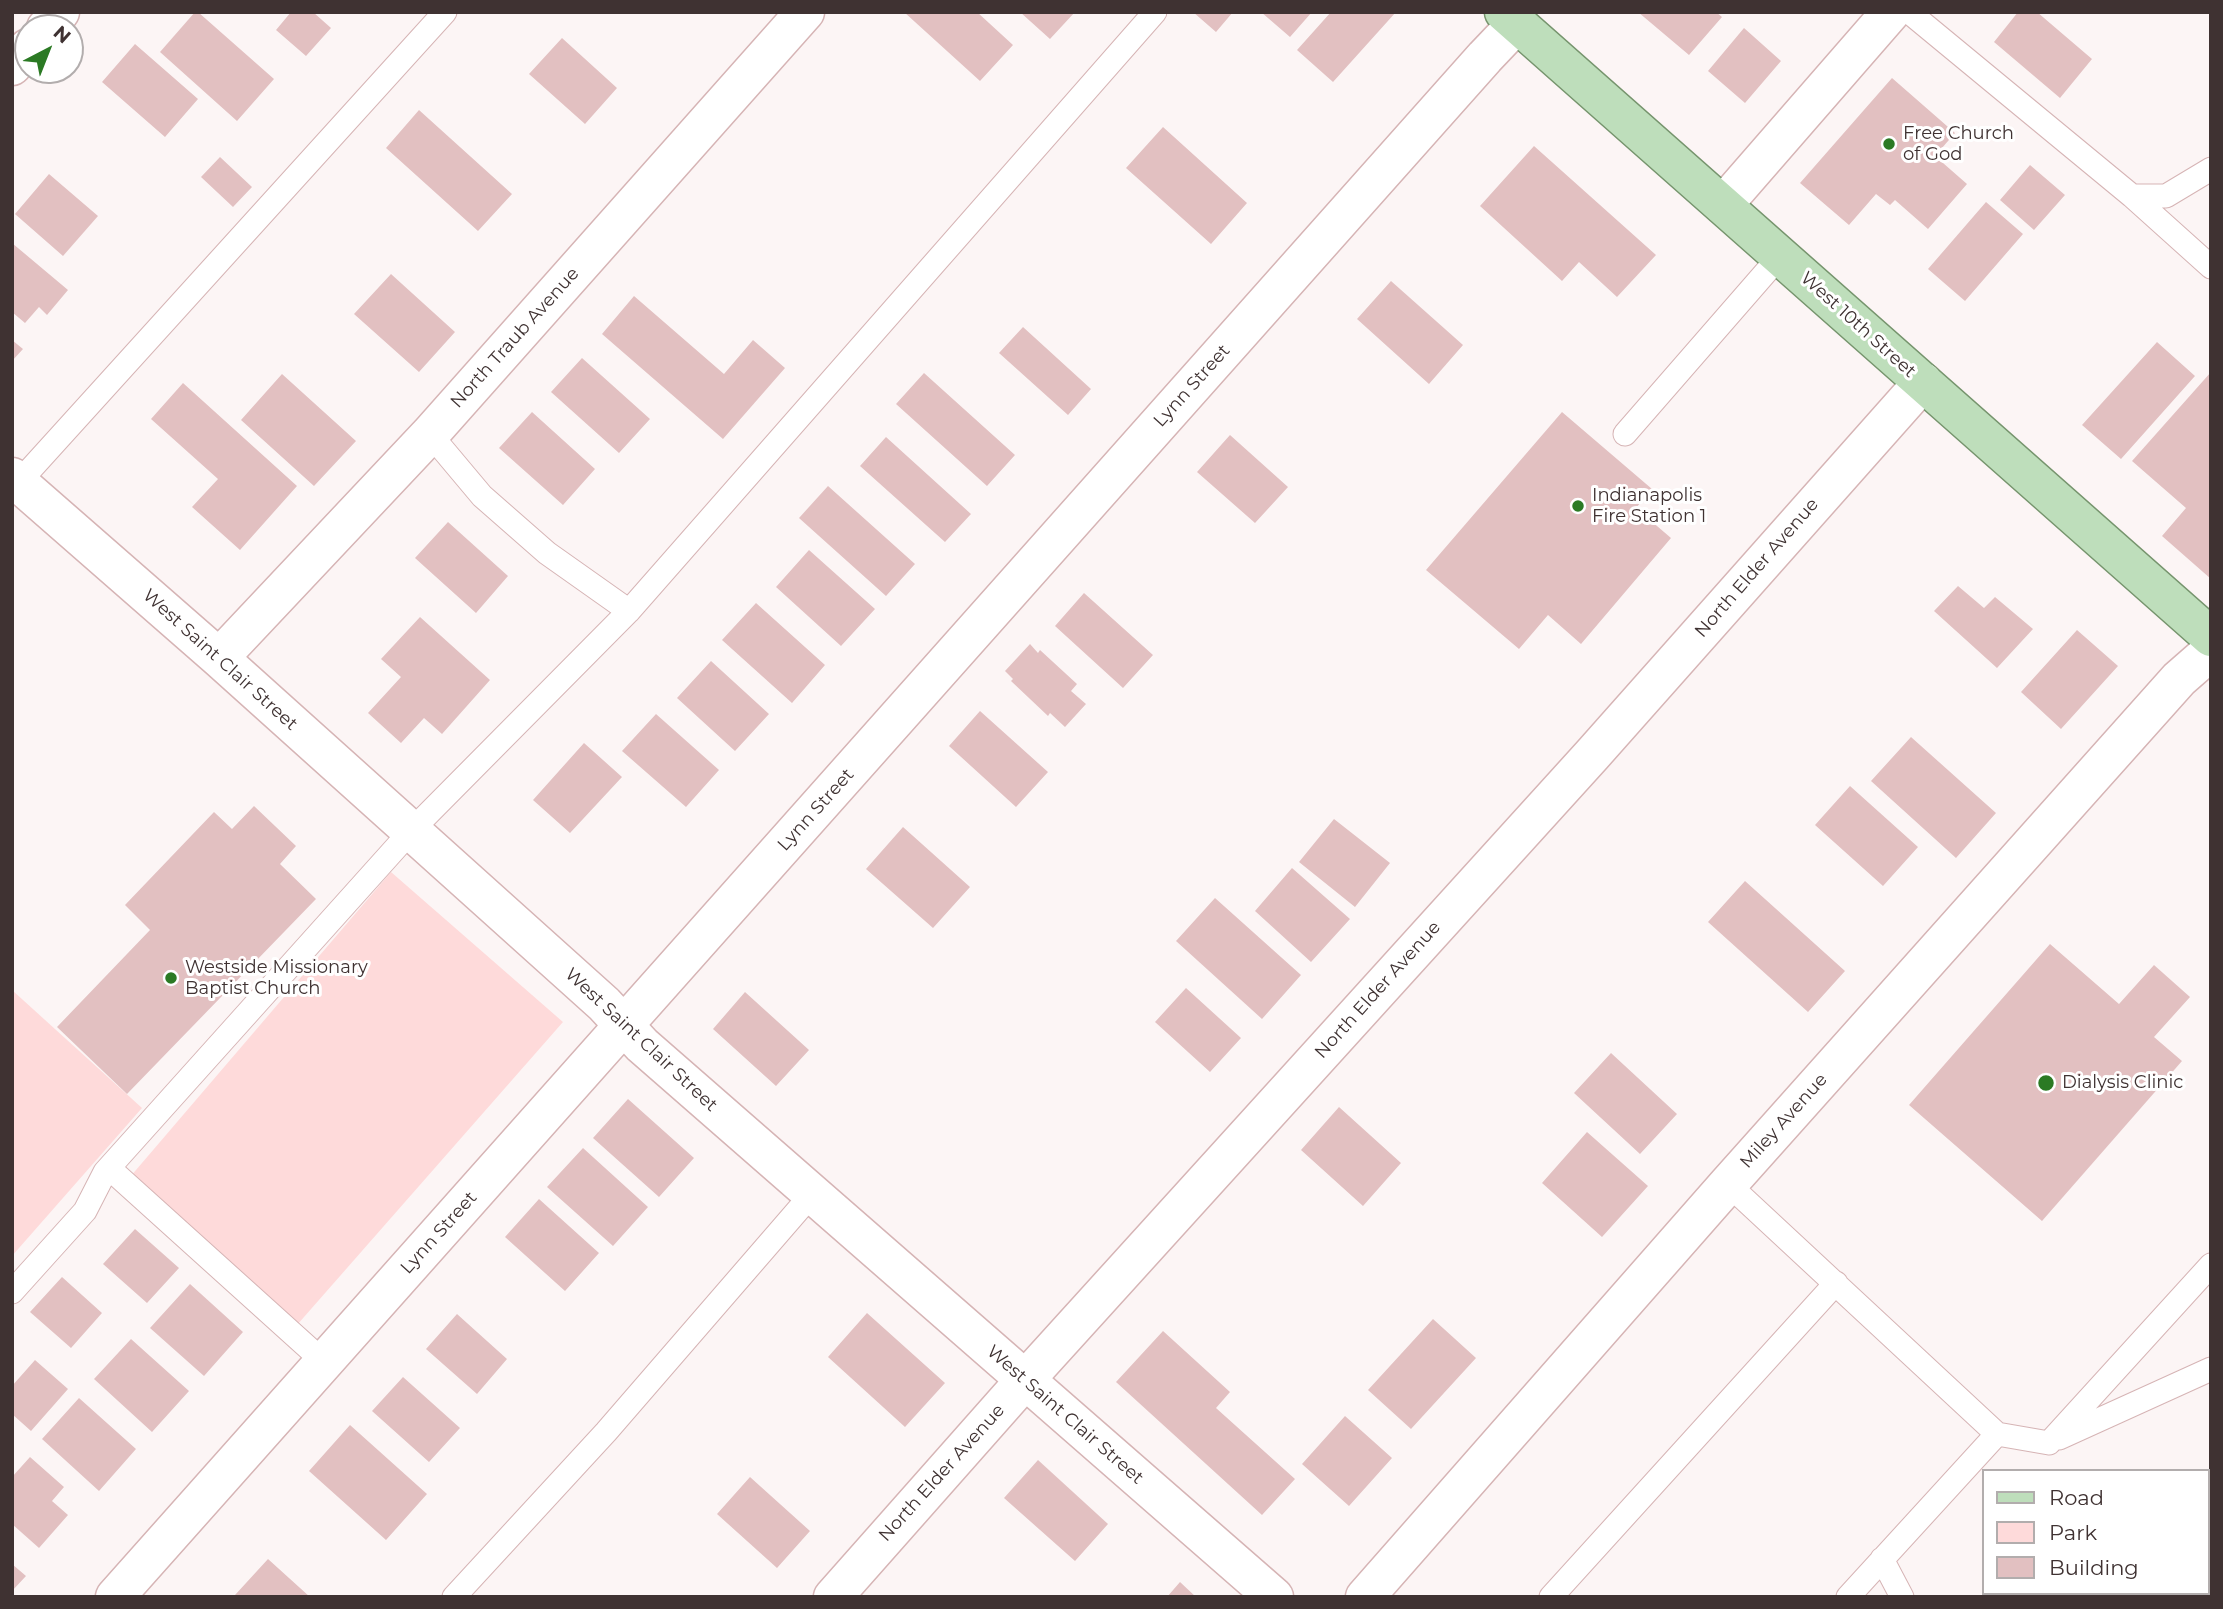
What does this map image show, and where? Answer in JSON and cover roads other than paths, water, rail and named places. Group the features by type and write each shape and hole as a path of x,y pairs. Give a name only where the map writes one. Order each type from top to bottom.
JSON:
{"main road":[{"name":"West 10th Street","path":"1520,17 1723,205 2211,638"}],"street":[{"name":"North Traub Avenue","path":"219,658 430,434 805,12"},
{"path":"1723,205 1891,12"},
{"name":"Lynn Street","path":"115,1597 1520,17"},
{"name":"North Elder Avenue","path":"832,1597 1025,1380 1592,755 1923,382"},
{"name":"West Saint Clair Street","path":"15,485 219,658 604,1004 642,1045 1274,1597"},
{"name":"Miley Avenue","path":"1365,1597 2169,689 2211,651"}],"lane":[{"path":"15,485 445,12"},
{"path":"12,1292 85,1211 109,1168 411,831 629,611 1155,12"},
{"path":"1909,12 2132,195 2211,267"},
{"path":"2132,195 2166,196 2211,169"},
{"path":"1625,434 1780,256"},
{"path":"430,434 482,495 547,553 629,611"},
{"path":"109,1168 324,1362"},
{"path":"1728,1184 1997,1434 2049,1443 2211,1368"},
{"path":"454,1597 607,1432 812,1194"},
{"path":"2049,1443 2211,1265"},
{"path":"1551,1597 1836,1283"},
{"path":"1848,1597 1997,1434"},
{"path":"1882,1559 1902,1597"}],"place":[{"name":"Free Church of God","path":"1889,144"},
{"name":"Indianapolis Fire Station 1","path":"1578,506"},
{"name":"Westside Missionary Baptist Church","path":"171,978"},
{"name":"Dialysis Clinic","path":"2046,1083"}]}
